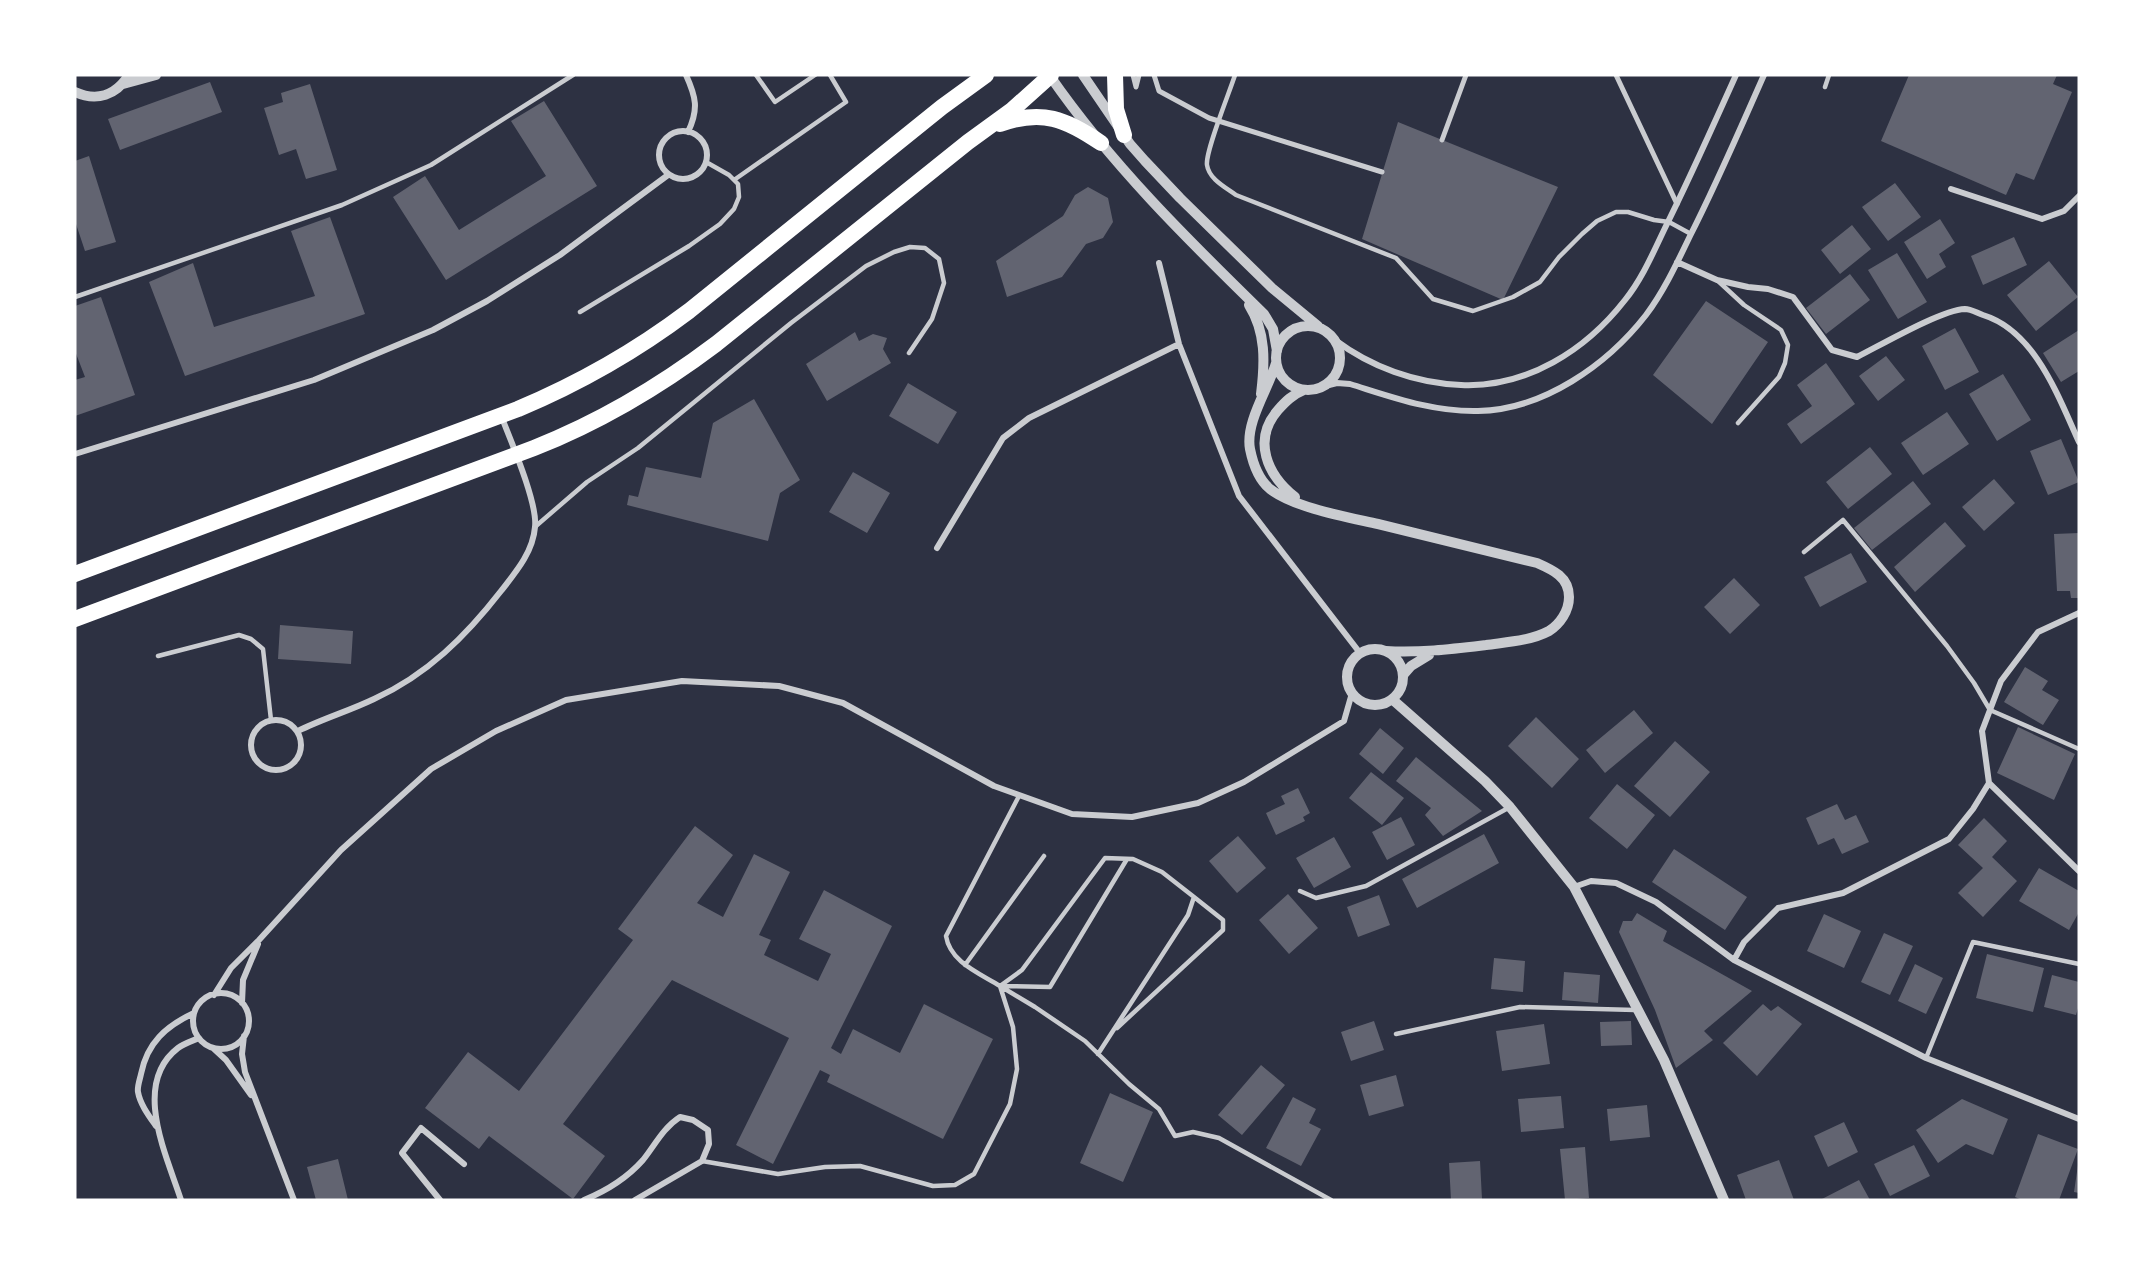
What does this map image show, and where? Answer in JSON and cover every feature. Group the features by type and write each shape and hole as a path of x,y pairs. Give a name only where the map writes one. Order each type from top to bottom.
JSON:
{"highway":[{"path":"75,574 501,415 581,381 660,333 970,82 986,75"},
{"path":"1115,75 1116,109 1124,135"},
{"path":"75,620 567,435 655,388 685,367 1012,110 1050,76"},
{"path":"985,130 1014,119 1047,116 1083,130 1101,143"}],"street":[{"path":"75,92 83,96 105,96 126,79 156,75"},
{"path":"687,75 696,102 694,120 688,132"},
{"path":"1083,75 1124,135 1180,198 1272,288 1335,340 1372,364 1428,382 1478,386 1502,382 1547,366 1595,333 1612,316 1640,277 1669,222 1736,75"},
{"path":"1133,75 1136,87 1139,75"},
{"path":"1154,75 1159,92 1209,118 1382,172"},
{"path":"1442,140 1466,75"},
{"path":"1616,75 1677,204"},
{"path":"1276,363 1282,377 1293,387 1304,390 1315,390 1337,383 1350,384 1424,407 1452,410 1479,411 1508,408 1568,383 1612,352 1647,314 1691,234 1764,75"},
{"path":"1050,76 1101,143 1155,206 1264,314 1273,329 1277,351"},
{"path":"675,132 688,132 702,141 707,154 706,162 702,170 684,180 668,175 659,162 660,146 675,132"},
{"path":"75,454 314,380 433,330 488,301 560,255 668,175"},
{"path":"1951,189 2042,219 2064,211 2079,196"},
{"path":"1677,262 1717,280 1768,289 1793,297 1832,350 1857,357 1941,315 1966,309 1995,318 2020,337 2049,378 2079,442"},
{"path":"1159,263 1179,344 1239,496 1360,653"},
{"path":"1241,291 1255,314 1263,345 1264,366 1260,403"},
{"path":"1318,326 1306,325 1289,331 1281,339 1276,363 1251,432 1250,446 1254,465 1270,489 1286,498 1322,511 1537,563 1553,570 1564,579 1568,589 1569,600 1558,624 1548,632 1530,639 1421,653 1369,649 1360,653 1349,666 1347,677 1352,693 1359,700 1374,706 1393,700 1401,690 1404,674 1401,664 1386,651"},
{"path":"1325,386 1339,370 1341,361 1340,350 1335,340"},
{"path":"937,548 1003,438 1029,418 1179,344"},
{"path":"1304,390 1293,394 1273,416 1265,433 1263,447 1267,463 1286,490 1302,502 1322,511"},
{"path":"298,731 374,699 406,682 440,658 474,624 521,565 531,546 536,526 534,510 517,454 501,415"},
{"path":"2079,613 2038,632 2001,681 1982,731 1989,783 2079,871"},
{"path":"1404,674 1423,657 1439,651"},
{"path":"158,1129 144,1108 138,1092 144,1061 152,1043 176,1021 194,1013 203,1000 214,994 231,968 341,850 430,769 496,731 566,700 682,681 779,686 843,703 994,786 1019,796 1072,814 1132,818 1198,803 1244,782 1344,721 1352,693"},
{"path":"1393,700 1510,807 1574,887 1664,1060 1724,1200"},
{"path":"272,720 281,720 291,724 298,731 301,741 301,750 297,759 290,766 280,770 270,770 261,766 254,759 251,749 251,740 255,730 262,723 272,720"},
{"path":"1734,960 1744,942 1778,908 1843,893 1949,839 1973,809 1989,783"},
{"path":"1574,887 1591,881 1616,883 1656,902 1734,960 1926,1058 2079,1119"},
{"path":"259,940 243,980 242,1003 249,1019 242,1054 245,1072 294,1200"},
{"path":"214,994 227,994 242,1003"},
{"path":"194,1013 194,1030 199,1038 226,1060 255,1100"},
{"path":"213,1048 231,1047 244,1036"},
{"path":"181,1200 158,1129 152,1098 162,1064 178,1048 199,1038"},
{"path":"585,1200 608,1190 641,1161 668,1125 680,1117 693,1120 708,1131 709,1144 702,1161 635,1200"},
{"path":"440,1200 402,1154 421,1128 464,1164"}],"lane":[{"path":"75,297 342,205 431,165 573,75"},
{"path":"756,75 775,102 815,75"},
{"path":"734,180 846,102 830,75"},
{"path":"1235,75 1210,146 1207,165 1215,180 1236,195 1396,258 1433,299 1473,311 1513,297 1540,282 1559,257 1582,234 1597,221 1616,212 1628,212 1669,222 1691,234"},
{"path":"1825,87 1829,75"},
{"path":"580,312 689,246 720,224 734,209 739,197 738,184 729,175 706,162"},
{"path":"536,526 587,482 638,448 791,323 866,266 910,247 925,248 939,259 944,283 932,320 909,353"},
{"path":"1717,280 1744,305 1782,330 1788,345 1785,363 1779,377 1738,423"},
{"path":"1804,552 1843,520 1947,646 1974,682 1990,710 2079,749"},
{"path":"158,656 239,635 251,639 262,649 272,720"},
{"path":"1019,796 946,936 948,949 965,965 1085,1041 1129,1084 1159,1109 1175,1136 1193,1132 1219,1138 1331,1200"},
{"path":"1300,891 1316,898 1366,886 1510,807"},
{"path":"965,965 1044,856"},
{"path":"1000,986 1022,970 1105,858 1133,859 1162,872 1194,897 1223,920 1223,930 1110,1035"},
{"path":"1000,986 1050,987 1127,859"},
{"path":"1098,1054 1188,915 1194,897"},
{"path":"1926,1058 1973,942 2079,964"},
{"path":"702,1161 778,1174 825,1167 860,1166 933,1186 956,1185 974,1174 1010,1104 1017,1069 1013,1027 1000,986"},
{"path":"1396,1034 1520,1007 1638,1010"}],"building":[{"path":"1909,75 2057,75 2053,84 2072,92 2034,180 2016,173 2006,195 1881,141"},
{"path":"210,82 222,112 120,150 108,119"},
{"path":"310,84 337,170 306,179 296,149 279,155 264,108 283,102 281,93"},
{"path":"544,101 597,186 446,280 393,197 425,176 459,230 546,176 511,121"},
{"path":"1398,122 1558,187 1503,300 1362,239"},
{"path":"89,156 116,242 85,251 75,221 75,161"},
{"path":"1895,183 1921,217 1888,241 1862,207"},
{"path":"1088,187 1108,198 1113,222 1103,238 1086,244 1062,277 1007,297 996,261 1063,216 1075,195"},
{"path":"330,217 365,314 185,376 149,282 193,263 214,327 315,296 291,231"},
{"path":"1940,219 1955,243 1939,254 1946,267 1927,279 1904,242"},
{"path":"1852,225 1871,249 1840,274 1821,250"},
{"path":"2014,237 2027,265 1983,285 1971,256"},
{"path":"1897,253 1927,302 1898,319 1868,270"},
{"path":"2049,261 2078,297 2036,331 2007,295"},
{"path":"1850,274 1870,300 1826,334 1806,308"},
{"path":"101,297 135,395 75,416 75,380 85,377 75,351 75,306"},
{"path":"1706,301 1768,342 1712,424 1653,375"},
{"path":"1955,328 1979,372 1945,390 1922,346"},
{"path":"2079,330 2079,371 2061,382 2043,353"},
{"path":"855,332 859,341 873,334 887,338 883,349 891,363 827,401 806,364"},
{"path":"1886,356 1905,380 1878,401 1859,376"},
{"path":"1826,363 1855,404 1801,444 1787,424 1812,406 1797,385"},
{"path":"2003,374 2031,420 1997,441 1969,394"},
{"path":"908,383 957,412 938,444 889,416"},
{"path":"754,399 800,480 780,493 768,541 627,505 629,495 638,497 646,467 701,478 713,423"},
{"path":"1947,412 1969,444 1923,475 1901,443"},
{"path":"2061,439 2079,482 2048,495 2030,451"},
{"path":"1870,447 1892,474 1848,509 1826,482"},
{"path":"853,472 890,493 867,533 829,512"},
{"path":"1994,479 2015,503 1984,531 1962,507"},
{"path":"1913,481 1931,504 1872,550 1854,528"},
{"path":"1945,522 1966,546 1915,592 1894,567"},
{"path":"2079,533 2079,598 2071,598 2070,591 2057,591 2054,534"},
{"path":"1851,553 1867,582 1820,607 1804,577"},
{"path":"1734,578 1760,605 1730,634 1704,607"},
{"path":"280,625 353,631 351,664 278,659"},
{"path":"2025,667 2048,681 2042,690 2059,700 2043,725 2004,702"},
{"path":"1634,710 1653,733 1605,773 1586,750"},
{"path":"1536,717 1579,759 1552,788 1508,746"},
{"path":"2018,727 2075,754 2054,800 1997,773"},
{"path":"1380,728 1404,748 1383,774 1359,754"},
{"path":"1675,741 1710,772 1670,817 1634,786"},
{"path":"1416,757 1482,811 1443,836 1425,815 1431,808 1396,781"},
{"path":"1371,772 1404,798 1382,825 1349,798"},
{"path":"1617,784 1655,815 1627,849 1589,818"},
{"path":"1298,788 1310,813 1303,817 1305,821 1276,835 1266,813 1285,804 1281,796"},
{"path":"1837,804 1845,820 1856,815 1869,842 1842,854 1834,838 1818,845 1806,818"},
{"path":"1401,817 1415,845 1387,860 1372,832"},
{"path":"1984,818 2007,841 1992,857 2017,881 1983,917 1958,893 1983,868 1958,845"},
{"path":"695,826 733,855 697,903 723,917 754,854 790,872 759,935 771,940 764,955 818,981 831,954 799,939 824,890 892,926 831,1048 841,1054 853,1029 900,1053 924,1004 993,1039 943,1139 827,1082 830,1075 820,1070 773,1164 736,1145 789,1038 672,980 563,1124 605,1156 573,1199 489,1136 479,1149 425,1108 468,1052 519,1091 633,940 618,929"},
{"path":"1484,834 1499,863 1417,908 1402,879"},
{"path":"1238,836 1266,868 1237,893 1209,861"},
{"path":"1334,837 1351,867 1314,888 1296,858"},
{"path":"1674,849 1747,897 1725,930 1652,882"},
{"path":"2039,868 2079,891 2079,912 2069,930 2019,901"},
{"path":"1288,894 1318,928 1289,954 1259,920"},
{"path":"1379,895 1390,925 1358,937 1347,907"},
{"path":"1637,913 1667,931 1663,941 1752,991 1704,1031 1713,1040 1676,1068 1655,1010 1619,932 1623,921 1632,921"},
{"path":"1824,914 1861,931 1844,968 1807,951"},
{"path":"1884,933 1913,946 1890,995 1861,982"},
{"path":"1987,954 2044,968 2033,1012 1976,998"},
{"path":"1494,958 1525,961 1523,992 1491,989"},
{"path":"1915,964 1943,978 1926,1014 1898,1001"},
{"path":"1564,972 1600,975 1598,1003 1562,1000"},
{"path":"2052,975 2079,982 2079,1005 2076,1015 2044,1007"},
{"path":"1763,1004 1771,1011 1778,1006 1802,1024 1757,1076 1723,1043"},
{"path":"1374,1021 1384,1050 1351,1061 1341,1032"},
{"path":"1631,1021 1632,1045 1601,1046 1600,1022"},
{"path":"1544,1024 1550,1064 1502,1071 1496,1031"},
{"path":"1261,1065 1285,1085 1242,1135 1218,1115"},
{"path":"1396,1075 1404,1106 1369,1116 1360,1085"},
{"path":"1110,1093 1153,1112 1123,1182 1080,1163"},
{"path":"1561,1096 1564,1128 1521,1132 1518,1099"},
{"path":"1293,1097 1316,1109 1309,1123 1321,1129 1301,1166 1266,1148"},
{"path":"1962,1099 2008,1119 1993,1155 1966,1144 1938,1163 1916,1130"},
{"path":"1647,1105 1650,1137 1610,1141 1607,1109"},
{"path":"1844,1122 1858,1152 1828,1167 1814,1136"},
{"path":"2038,1134 2078,1149 2059,1200 2022,1200 2015,1197"},
{"path":"1914,1145 1930,1176 1890,1196 1874,1164"},
{"path":"1585,1147 1589,1198 1565,1200 1560,1149"},
{"path":"338,1159 348,1200 316,1200 307,1167"},
{"path":"1779,1160 1794,1200 1746,1200 1737,1175"},
{"path":"1480,1161 1482,1199 1451,1200 1449,1163"},
{"path":"2079,1165 2079,1193 2074,1192"},
{"path":"1859,1180 1870,1200 1820,1200"}]}
